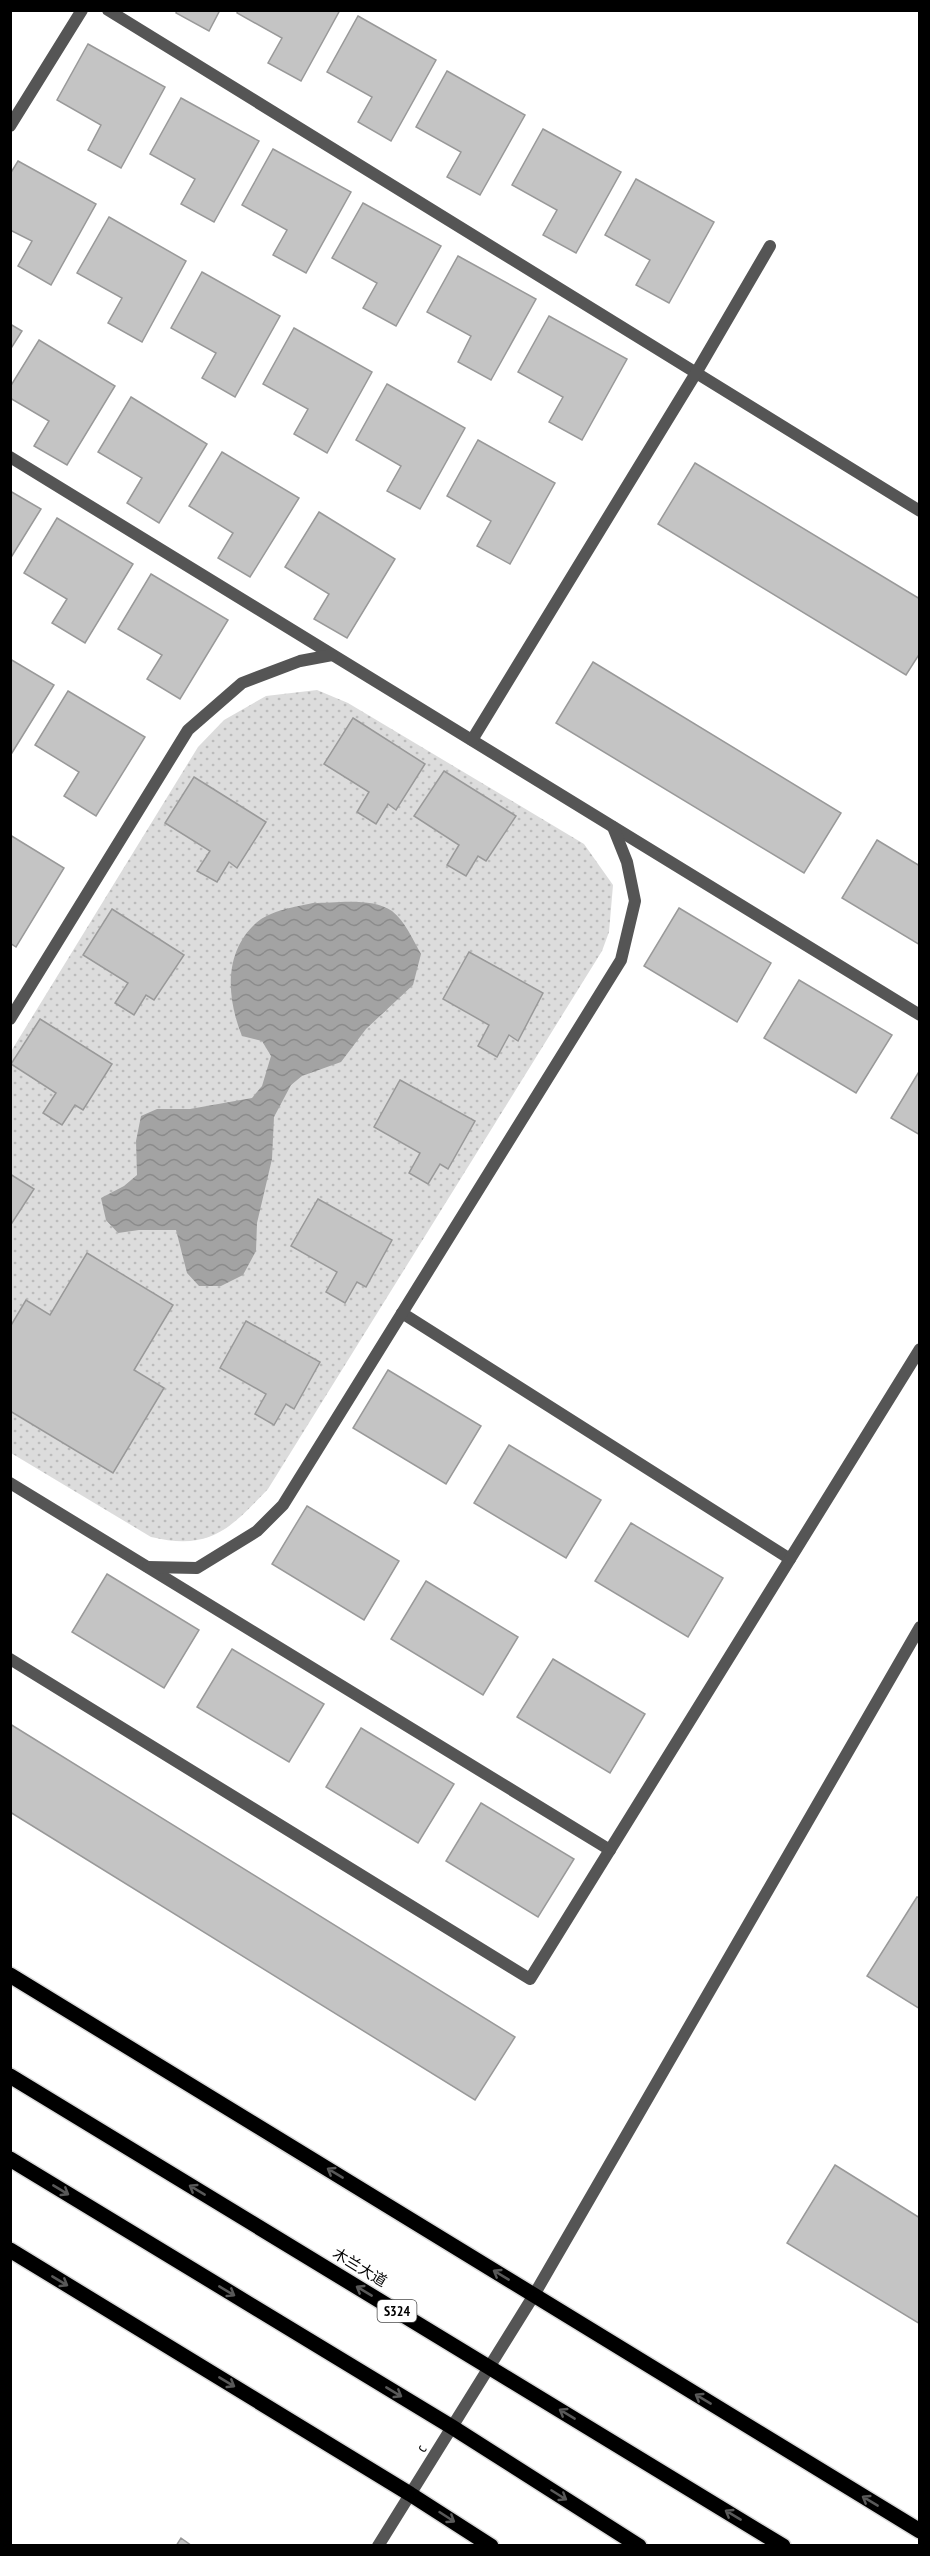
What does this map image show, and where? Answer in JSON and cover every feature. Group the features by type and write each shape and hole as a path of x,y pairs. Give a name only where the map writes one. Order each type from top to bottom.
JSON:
{"main road":[{"path":"10,1975 920,2531"},
{"name":"木兰大道","path":"10,2076 783,2546"},
{"path":"10,2159 452,2427 639,2546"},
{"path":"10,2250 410,2494 491,2546"}],"street":[{"path":"10,126 82,10"},
{"path":"108,10 920,511"},
{"path":"472,740 696,373 770,246"},
{"path":"10,457 920,1015"},
{"path":"10,1019 188,730 242,683 300,661 332,655"},
{"path":"148,1567 197,1568 256,1531 283,1505 621,960 635,901 627,862 614,827"},
{"path":"402,1313 790,1559"},
{"path":"10,1659 530,1979 920,1349"},
{"path":"10,1483 610,1850"},
{"name":"c","path":"378,2546 534,2295 920,1627"}],"shaded area":[{"path":"317,690 348,703 584,844 613,885 609,932 602,951 268,1489 242,1515 217,1533 204,1539 171,1541 151,1537 11,1453 10,1053 198,747 224,720 266,696"}],"water":[{"path":"364,902 384,907 397,915 421,954 413,985 366,1029 341,1062 302,1076 291,1085 274,1117 272,1159 257,1223 256,1251 243,1275 221,1286 199,1286 187,1273 176,1230 139,1230 118,1233 106,1220 101,1198 124,1186 137,1175 136,1141 141,1116 157,1109 190,1109 252,1098 262,1086 271,1056 262,1041 242,1036 231,992 233,962 245,935 256,923 276,912 313,903"}],"building":[{"path":"177,10 220,10 209,31 176,13"},
{"path":"238,10 340,10 301,81 268,63 282,38 237,13"},
{"path":"358,16 436,60 391,141 358,122 372,97 327,72"},
{"path":"88,44 165,87 121,168 88,150 101,125 57,100"},
{"path":"447,71 525,115 480,195 447,177 461,152 416,127"},
{"path":"181,98 259,141 214,222 181,204 195,179 150,154"},
{"path":"543,129 621,172 576,253 543,235 557,210 512,185"},
{"path":"273,149 351,192 306,273 273,255 287,230 242,205"},
{"path":"18,161 96,204 51,285 18,266 32,241 10,230 10,174"},
{"path":"636,179 714,222 669,303 636,285 650,260 605,235"},
{"path":"363,203 441,246 396,326 363,308 377,283 332,258"},
{"path":"109,217 186,261 142,342 108,323 122,298 77,273"},
{"path":"458,256 536,299 491,380 458,362 471,336 427,312"},
{"path":"202,272 280,316 235,397 202,378 216,353 171,328"},
{"path":"549,316 627,359 582,440 549,422 563,397 518,372"},
{"path":"10,324 22,331 10,350"},
{"path":"294,328 372,372 327,453 294,434 308,409 263,384"},
{"path":"39,340 115,386 67,465 34,446 49,421 10,398 10,387"},
{"path":"387,384 465,428 420,509 387,491 401,466 356,440"},
{"path":"131,397 207,444 159,523 127,503 142,478 98,452"},
{"path":"478,440 555,483 510,564 477,546 491,521 447,496"},
{"path":"222,452 299,498 250,577 218,558 233,533 189,506"},
{"path":"695,463 920,599 920,653 906,675 658,524"},
{"path":"10,491 41,509 10,559"},
{"path":"319,512 395,559 347,638 314,619 329,594 285,567"},
{"path":"57,518 133,564 85,643 52,623 67,599 24,573"},
{"path":"151,574 228,620 180,699 147,679 162,655 118,629"},
{"path":"10,659 54,685 10,756"},
{"path":"593,662 841,813 804,873 556,723"},
{"path":"68,691 145,737 96,816 64,796 79,772 35,745"},
{"path":"353,718 425,764 396,810 388,804 376,824 357,812 369,792 324,764"},
{"path":"444,771 516,816 486,861 478,856 466,876 447,865 459,845 414,816"},
{"path":"194,777 266,822 237,868 229,862 217,882 197,871 210,851 165,823"},
{"path":"10,835 64,868 16,947 10,943"},
{"path":"877,840 920,866 920,945 842,898"},
{"path":"679,908 771,963 737,1022 644,966"},
{"path":"112,909 184,955 154,1000 146,995 134,1015 115,1003 128,983 83,955"},
{"path":"469,952 543,993 518,1041 509,1035 497,1057 478,1046 489,1025 443,999"},
{"path":"799,980 892,1035 856,1093 764,1038"},
{"path":"40,1019 112,1064 83,1110 75,1105 62,1125 43,1113 56,1093 11,1064"},
{"path":"920,1070 920,1135 891,1118"},
{"path":"400,1080 475,1121 448,1169 440,1164 428,1184 409,1173 420,1153 374,1127"},
{"path":"10,1174 34,1189 10,1226"},
{"path":"318,1199 392,1240 366,1287 357,1282 345,1303 326,1292 337,1272 291,1246"},
{"path":"87,1253 173,1305 134,1370 164,1388 113,1473 10,1411 10,1327 26,1300 50,1315"},
{"path":"246,1321 320,1362 294,1409 286,1404 274,1425 255,1414 266,1394 220,1368"},
{"path":"388,1370 481,1426 446,1484 353,1428"},
{"path":"509,1445 601,1500 566,1558 474,1503"},
{"path":"307,1506 399,1561 364,1620 272,1564"},
{"path":"631,1523 723,1578 688,1637 595,1581"},
{"path":"107,1574 199,1630 164,1688 72,1632"},
{"path":"426,1581 518,1637 483,1695 391,1639"},
{"path":"232,1649 324,1704 289,1762 197,1707"},
{"path":"553,1659 645,1714 610,1773 517,1717"},
{"path":"10,1724 515,2037 475,2100 10,1812"},
{"path":"361,1728 454,1784 418,1843 326,1787"},
{"path":"481,1803 574,1859 538,1917 446,1861"},
{"path":"917,1897 920,1898 920,2009 867,1976"},
{"path":"835,2165 920,2218 920,2324 787,2243"},
{"path":"181,2538 192,2546 176,2546"}]}
